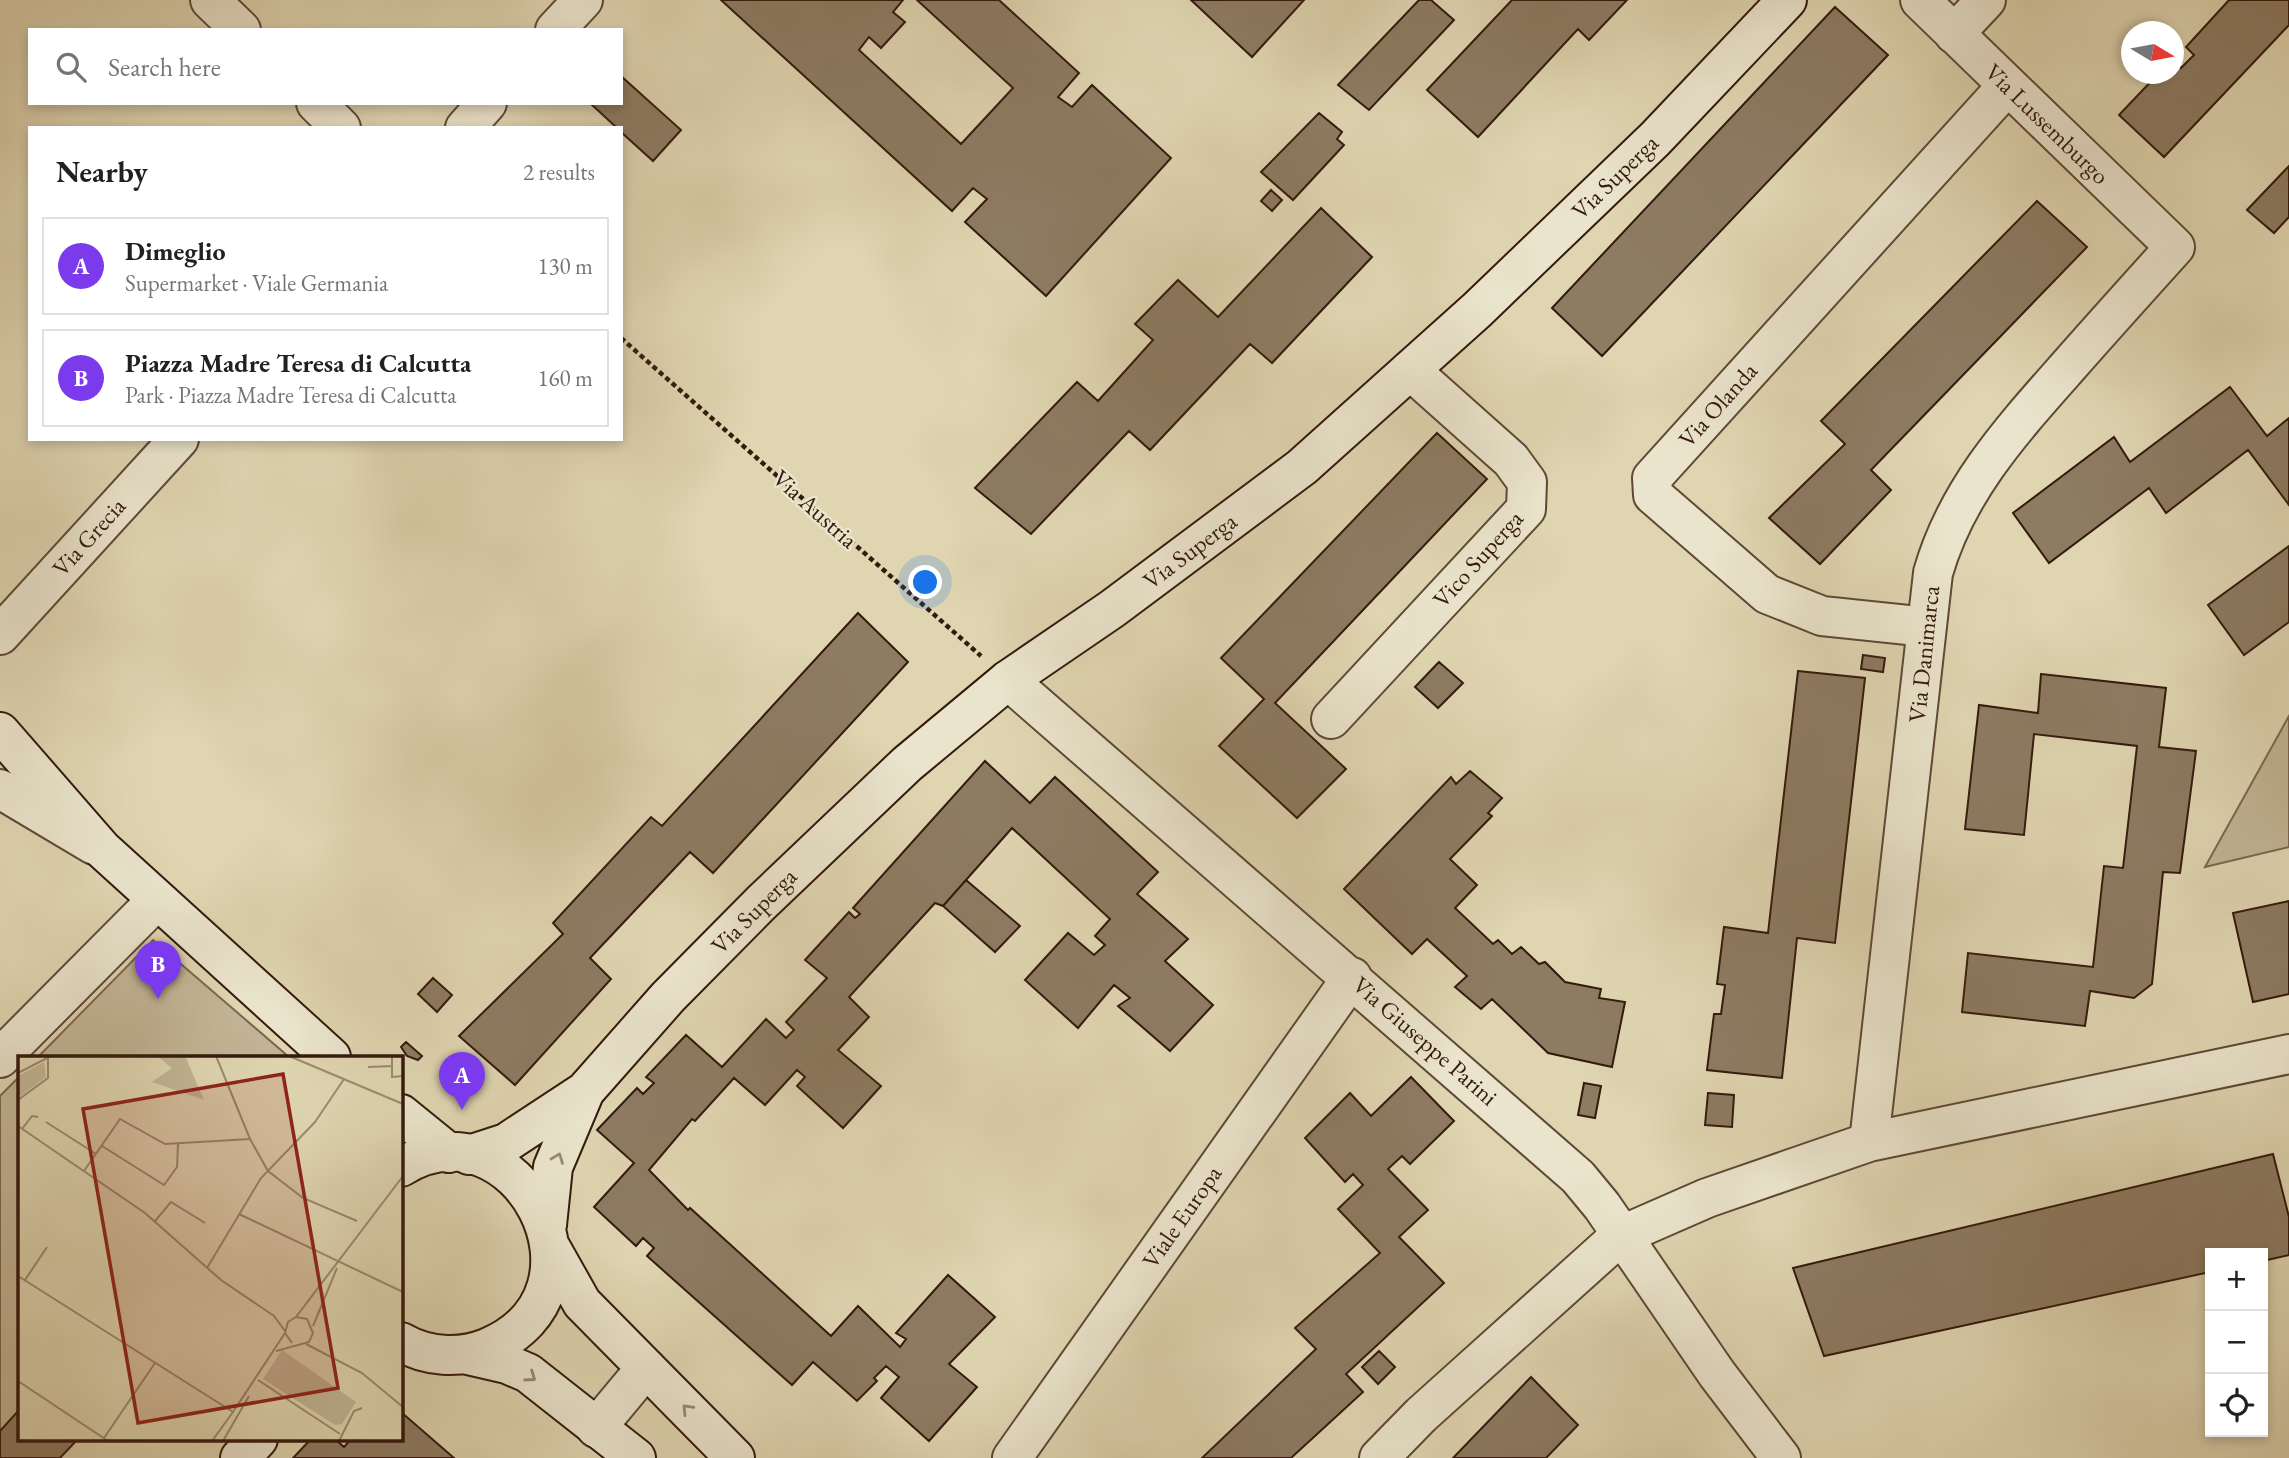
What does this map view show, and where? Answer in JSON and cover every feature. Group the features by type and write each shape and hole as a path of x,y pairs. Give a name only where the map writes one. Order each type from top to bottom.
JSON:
{"street":[{"path":"210,0 238,28"},
{"path":"557,28 583,0"},
{"name":"Via Superga","path":"402,1166 412,1160 459,1154 506,1143 585,1091 668,997 761,903 907,764 1008,680 1111,609 1302,467 1410,370 1655,139 1787,0"},
{"name":"Via Lussemburgo","path":"1920,0 2175,247"},
{"path":"1954,34 1986,0"},
{"name":"Via Olanda","path":"1927,627 1822,617 1767,594 1653,495 1653,478 2007,86"},
{"path":"318,105 339,126"},
{"path":"466,126 485,105"},
{"name":"Via Danimarca","path":"1869,1142 1933,573 1943,537 1969,488 2013,429 2175,247"},
{"name":"Vico Superga","path":"1331,719 1526,509 1527,482 1511,460 1410,370"},
{"name":"Via Grecia","path":"0,635 177,441"},
{"name":"Via Giuseppe Parini","path":"1008,680 1352,977 1578,1177 1602,1206 1620,1236 1781,1458"},
{"path":"0,732 102,849 330,1056"},
{"path":"0,789 102,849"},
{"path":"0,1058 157,900"},
{"name":"Viale Europa","path":"1012,1458 1352,977"},
{"path":"1379,1458 1421,1415 1620,1236 1707,1198 1869,1142 2289,1054"},
{"name":"Via Superga","path":"468,1355 504,1341 524,1324 541,1300 549,1275 553,1167 585,1091"},
{"path":"402,1115 459,1154 501,1167 525,1186 582,1303 734,1458"},
{"path":"407,1350 468,1355 508,1364 528,1374 636,1458"},
{"path":"596,1428 646,1367"},
{"path":"240,1458 257,1440"}],"path":[{"name":"Via Austria","path":"623,340 1008,680"}],"shaded area":[{"path":"2289,716 2289,847 2205,867"},
{"path":"153,940 288,1056 39,1056"},
{"path":"18,1078 18,1424 0,1442 0,1096"}],"building":[{"path":"721,0 903,0 893,12 905,22 881,48 869,37 859,50 961,144 1013,88 917,0 999,0 1079,73 1058,97 1072,107 1092,85 1171,158 1046,296 965,222 987,199 973,188 952,211"},
{"path":"1191,0 1304,0 1252,57"},
{"path":"1419,0 1431,0 1454,20 1369,110 1338,85"},
{"path":"1512,0 1627,0 1589,40 1578,29 1478,137 1427,90"},
{"path":"2229,0 2289,0 2289,25 2164,157 2119,115 2148,84 2184,84 2184,65 2194,55 2186,47"},
{"path":"1835,7 1888,55 1602,356 1552,308"},
{"path":"623,78 681,130 653,161 623,134 623,126 615,126 592,105 623,105"},
{"path":"1319,113 1342,132 1337,139 1344,145 1293,200 1261,172"},
{"path":"2289,166 2289,217 2274,233 2247,210"},
{"path":"1271,190 1282,200 1272,211 1261,201"},
{"path":"2037,201 2087,247 1871,470 1891,490 1820,564 1769,518 1845,444 1821,421"},
{"path":"1321,208 1372,257 1272,363 1250,344 1150,450 1129,431 1031,534 975,488 1077,382 1098,401 1153,340 1135,324 1178,280 1218,317"},
{"path":"2230,387 2267,436 2289,418 2289,505 2248,450 2166,513 2149,488 2049,563 2013,513 2114,437 2130,462"},
{"path":"1437,433 1487,479 1275,703 1346,769 1297,818 1219,746 1264,699 1221,658"},
{"path":"2289,546 2289,622 2244,655 2208,605"},
{"path":"858,613 908,662 713,873 690,852 590,958 611,979 515,1085 459,1036 563,934 553,923 651,817 662,826"},
{"path":"1863,655 1885,658 1883,672 1861,669"},
{"path":"1439,662 1463,683 1438,708 1415,687"},
{"path":"1798,671 1865,678 1835,943 1797,938 1782,1078 1707,1070 1714,1014 1721,1014 1725,985 1717,984 1724,927 1768,933"},
{"path":"2041,674 2166,688 2159,747 2196,751 2180,873 2163,872 2152,984 2134,998 2090,991 2085,1026 1962,1012 1968,953 2093,967 2104,866 2123,868 2137,746 2034,734 2024,835 1965,829 1979,705 2038,713"},
{"path":"985,761 1030,803 1055,777 1158,872 1137,894 1188,939 1165,961 1213,1005 1170,1051 1118,1006 1130,998 1114,985 1078,1028 1025,980 1068,933 1094,955 1105,945 1095,936 1110,919 1012,828 943,906 935,903 849,997 869,1017 838,1050 881,1086 843,1128 797,1086 805,1077 797,1070 765,1105 734,1078 695,1121 692,1119 649,1170 688,1210 690,1208 831,1336 858,1306 900,1347 906,1339 896,1333 948,1275 995,1317 949,1364 977,1387 929,1441 881,1398 899,1377 886,1366 874,1378 877,1381 857,1401 813,1362 792,1385 647,1256 654,1248 643,1238 636,1246 594,1207 634,1163 597,1130 637,1088 643,1094 654,1083 646,1077 686,1035 722,1067 766,1019 786,1038 794,1030 786,1022 827,978 805,960 849,912 855,918 860,914 853,908"},
{"path":"1470,771 1502,798 1488,813 1492,816 1450,859 1477,885 1455,908 1493,944 1498,940 1512,954 1521,947 1539,964 1545,962 1565,982 1601,989 1599,998 1625,1002 1612,1067 1548,1053 1492,999 1481,1009 1455,987 1467,976 1427,939 1412,954 1344,889 1451,777 1456,784"},
{"path":"966,880 1020,926 995,952 943,906"},
{"path":"2289,901 2289,994 2253,1002 2233,913"},
{"path":"433,978 452,995 437,1012 418,994"},
{"path":"406,1042 422,1056 418,1060 407,1056 401,1047"},
{"path":"1411,1077 1454,1121 1410,1164 1402,1156 1388,1169 1428,1210 1399,1237 1444,1283 1346,1374 1363,1392 1291,1458 1202,1458 1316,1349 1295,1328 1380,1253 1338,1209 1363,1185 1353,1174 1345,1182 1305,1138 1350,1093 1371,1116"},
{"path":"1584,1083 1601,1086 1595,1118 1578,1115"},
{"path":"1708,1093 1734,1095 1732,1127 1705,1125"},
{"path":"2273,1154 2289,1217 2289,1255 2268,1260 2268,1248 2205,1248 2205,1273 1824,1356 1793,1268"},
{"path":"1379,1351 1395,1367 1378,1384 1362,1367"},
{"path":"1531,1377 1578,1425 1546,1458 1453,1458"},
{"path":"18,1411 18,1440 77,1440 60,1458 0,1458 0,1431"},
{"path":"402,1413 454,1458 293,1458 310,1440 336,1440 344,1447 350,1440 402,1440"}],"place":[{"name":"Piazza Madre Teresa di Calcutta","path":"158,999"},
{"name":"Dimeglio","path":"462,1110"}]}
